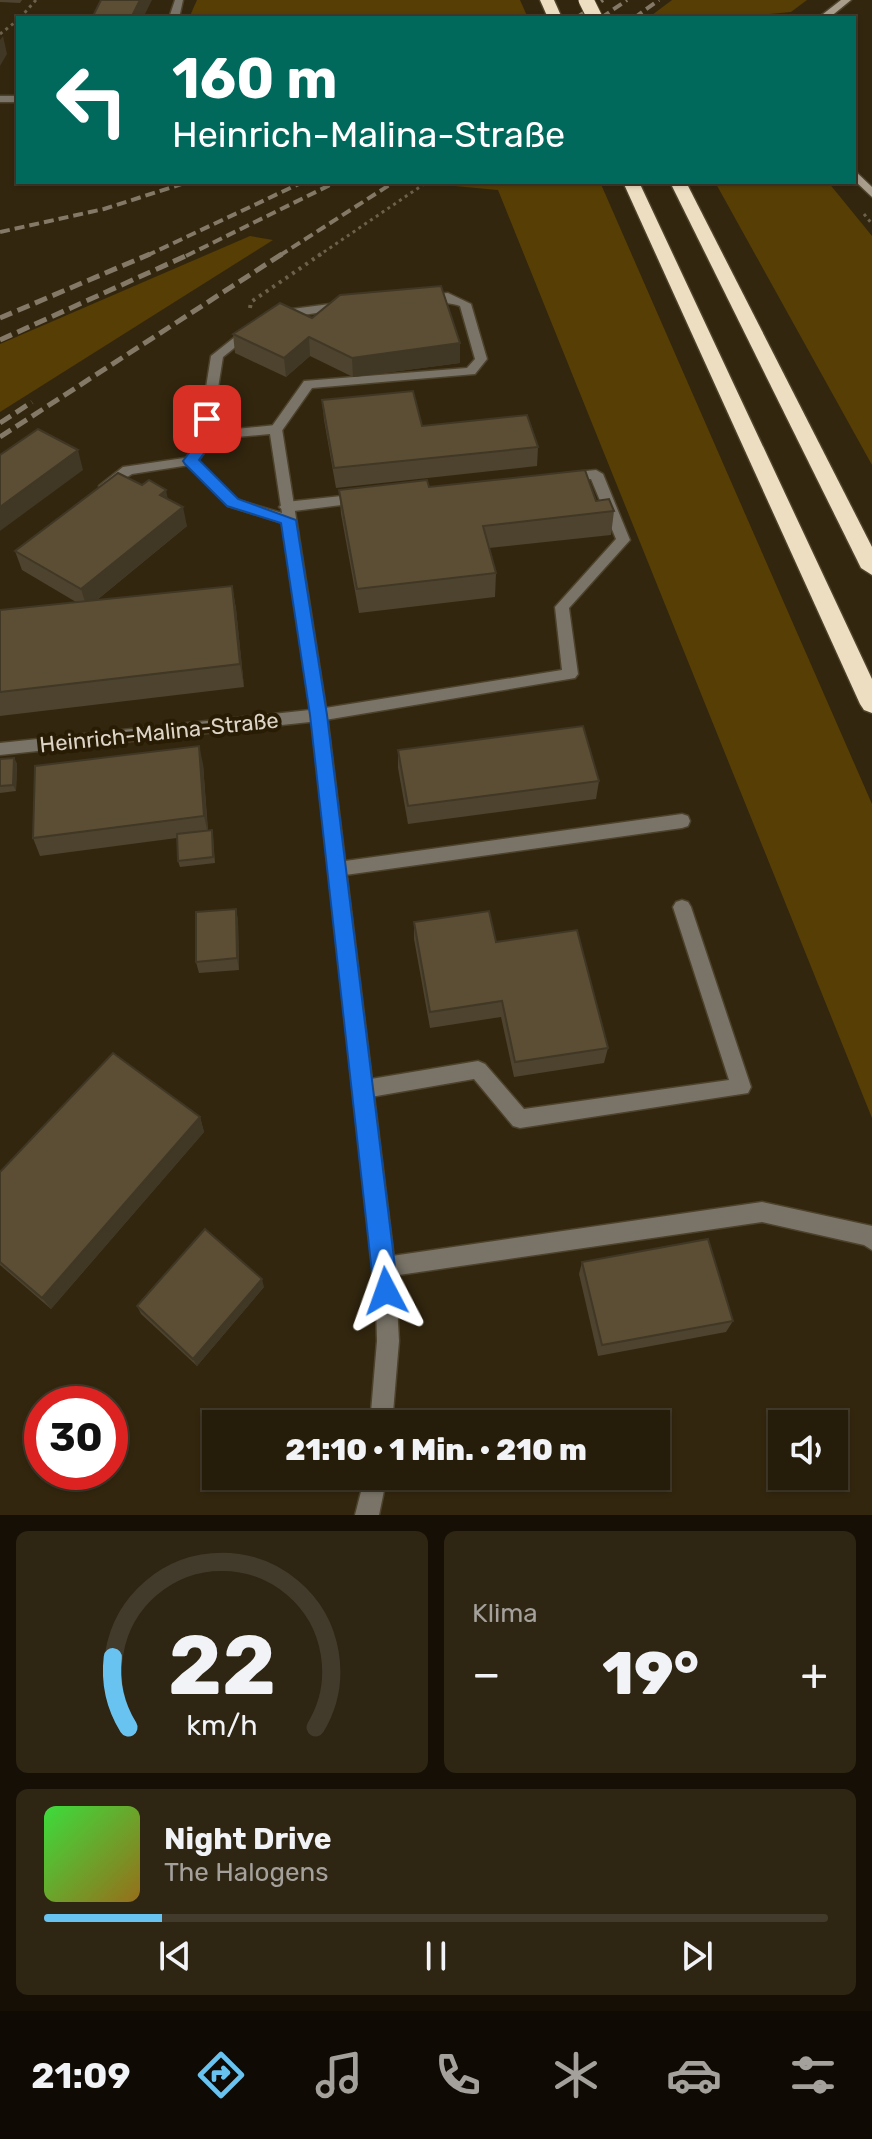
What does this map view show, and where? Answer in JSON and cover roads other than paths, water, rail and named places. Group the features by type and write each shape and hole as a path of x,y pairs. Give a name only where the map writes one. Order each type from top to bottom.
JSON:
{"highway":[{"path":"632,184 872,704"},
{"path":"679,184 872,568"}],"main road":[{"path":"826,16 847,0"},
{"path":"856,175 872,194"}],"street":[{"path":"382,1410 388,1341 385,1267 319,715 276,429 308,384 471,371 481,359 465,304 448,297 403,301"},
{"path":"92,497 128,470 191,461 210,435 207,419 217,356 258,323 285,311 359,305"},
{"path":"210,435 276,429"},
{"path":"191,461 233,503 288,513 379,497"},
{"name":"Heinrich-Malina-Straße","path":"0,749 319,715 570,674 562,607 623,540 596,474 550,479"},
{"path":"338,869 682,821"},
{"path":"365,1089 478,1070 520,1119 741,1087 682,907"},
{"path":"385,1267 762,1212 871,1236 872,1240"},
{"path":"367,1515 373,1490"}],"railway":[{"path":"579,16 603,0"},
{"path":"604,16 627,0"},
{"path":"637,16 659,0"},
{"path":"0,232 104,209 182,184"},
{"path":"146,256 299,184"},
{"path":"186,256 332,184"},
{"path":"279,256 391,184"},
{"path":"0,318 150,254"},
{"path":"0,340 190,254"},
{"path":"0,437 282,254"},
{"path":"0,423 32,402"}]}
